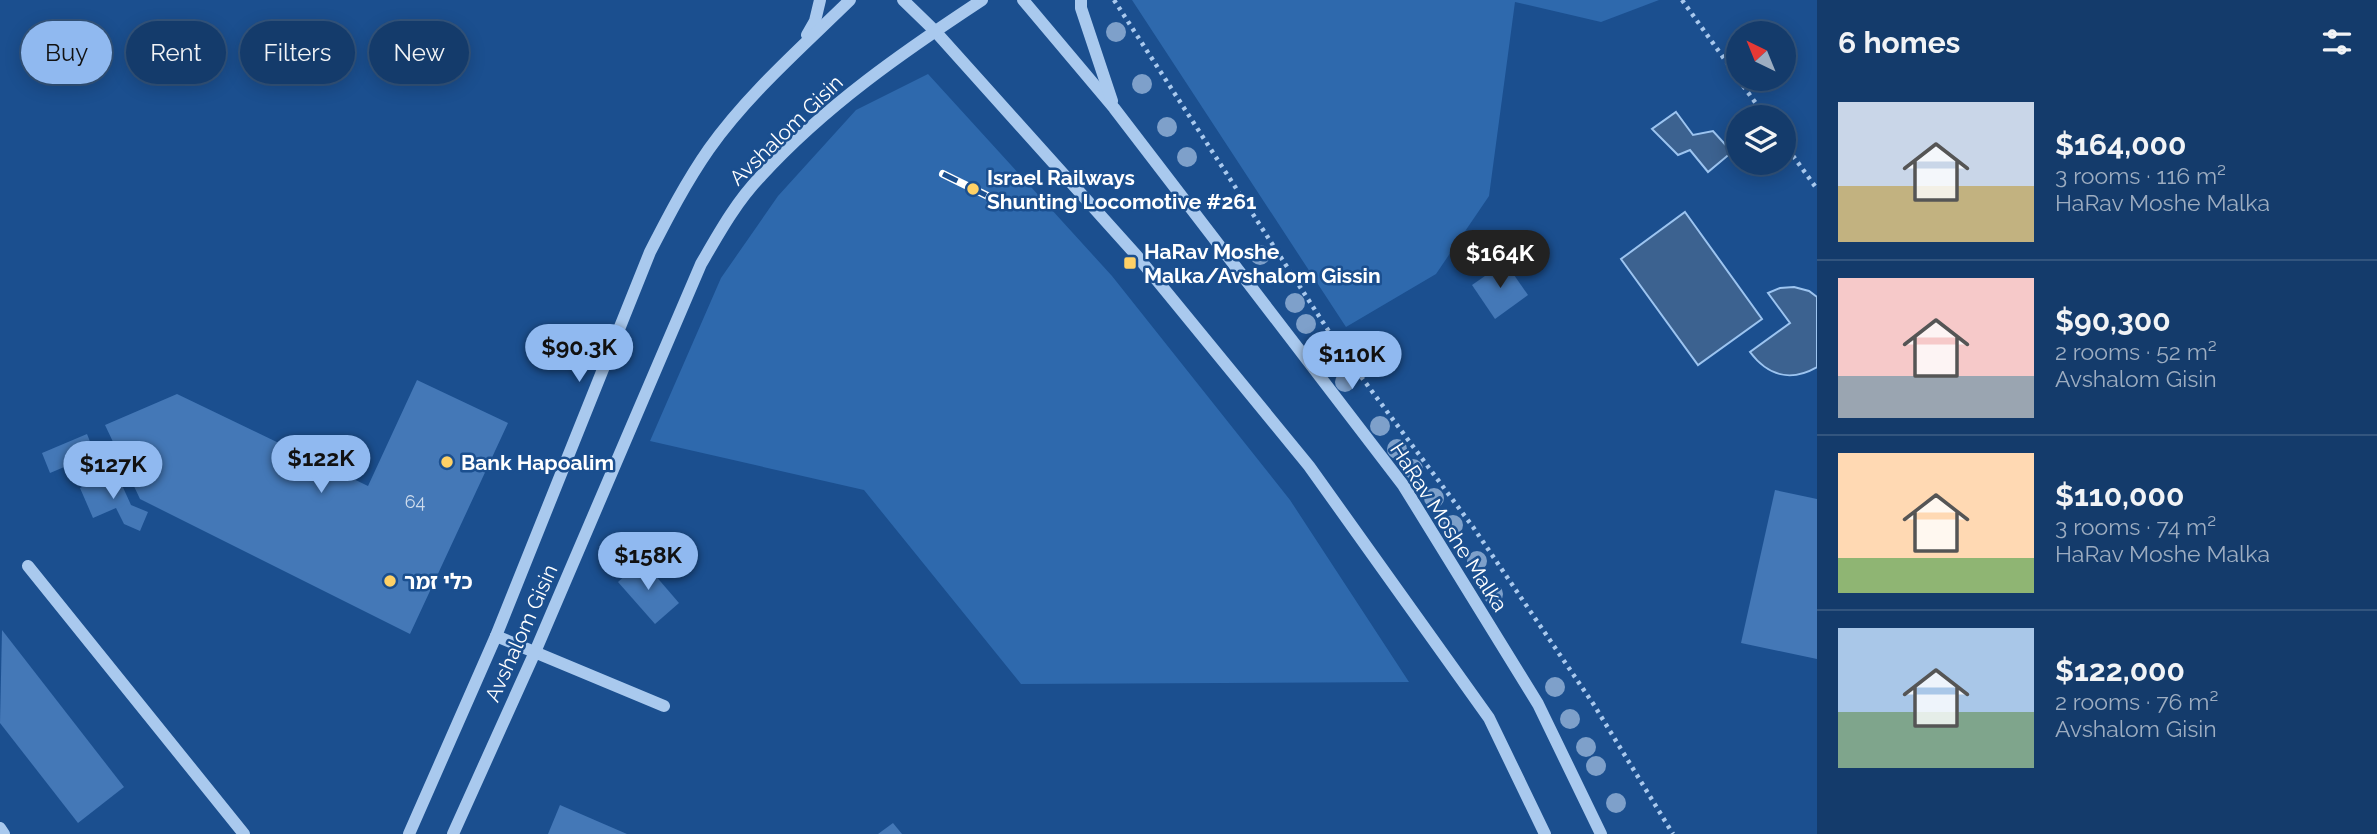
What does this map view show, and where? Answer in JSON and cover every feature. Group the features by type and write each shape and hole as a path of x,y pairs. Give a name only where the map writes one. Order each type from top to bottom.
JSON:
{"street":[{"path":"797,52 816,21 820,0"},
{"name":"Avshalom Gisin","path":"410,834 496,636 650,253 671,211 710,148 754,97 850,0"},
{"path":"902,0 1137,256 1309,466 1489,718 1545,834"},
{"name":"Avshalom Gisin","path":"453,834 535,652 701,264 728,218 760,176 844,97 982,0"},
{"name":"HaRav Moshe Malka","path":"1023,0 1114,108 1403,485 1538,704 1601,834"},
{"path":"1081,0 1081,8 1114,108"},
{"path":"28,566 244,834"},
{"path":"496,636 664,706"},
{"path":"0,828 4,834"}],"path":[{"path":"1114,0 1339,347 1473,527 1594,705 1673,834"},
{"path":"1682,0 1726,61"},
{"path":"1796,160 1817,189"}],"shaded area":[{"path":"1132,0 1659,0 1601,22 1515,2 1489,196 1436,274 1346,327"},
{"path":"928,74 1112,276 1290,500 1409,682 1021,684 864,490 650,441 721,278 778,196 856,110"},
{"path":"1676,112 1693,135 1713,131 1726,145 1726,157 1708,172 1690,150 1678,155 1652,129"},
{"path":"1685,212 1762,319 1698,365 1621,259"},
{"path":"1794,287 1809,291 1817,297 1817,367 1789,375 1764,367 1750,352 1790,323 1768,293 1780,288"}],"building":[{"path":"1505,262 1528,295 1495,319 1472,285"},
{"path":"417,380 508,423 410,634 140,499 105,425 177,394 368,486"},
{"path":"87,434 95,454 50,473 42,453"},
{"path":"116,472 131,505 148,512 140,531 124,524 116,508 93,518 80,488"},
{"path":"1775,490 1817,499 1817,659 1741,643"},
{"path":"642,560 679,603 655,624 618,582"},
{"path":"2,630 124,787 78,823 0,723"},
{"path":"560,805 627,834 548,834"},
{"path":"893,823 902,834 878,834"}],"railway":[{"path":"943,174 1004,204"}],"place":[{"name":"Israel Railways Shunting Locomotive #261","path":"973,189"},
{"name":"HaRav Moshe Malka/Avshalom Gissin","path":"1130,263"},
{"name":"Bank Hapoalim","path":"447,462"},
{"name":"כלי זמר","path":"390,581"}]}
